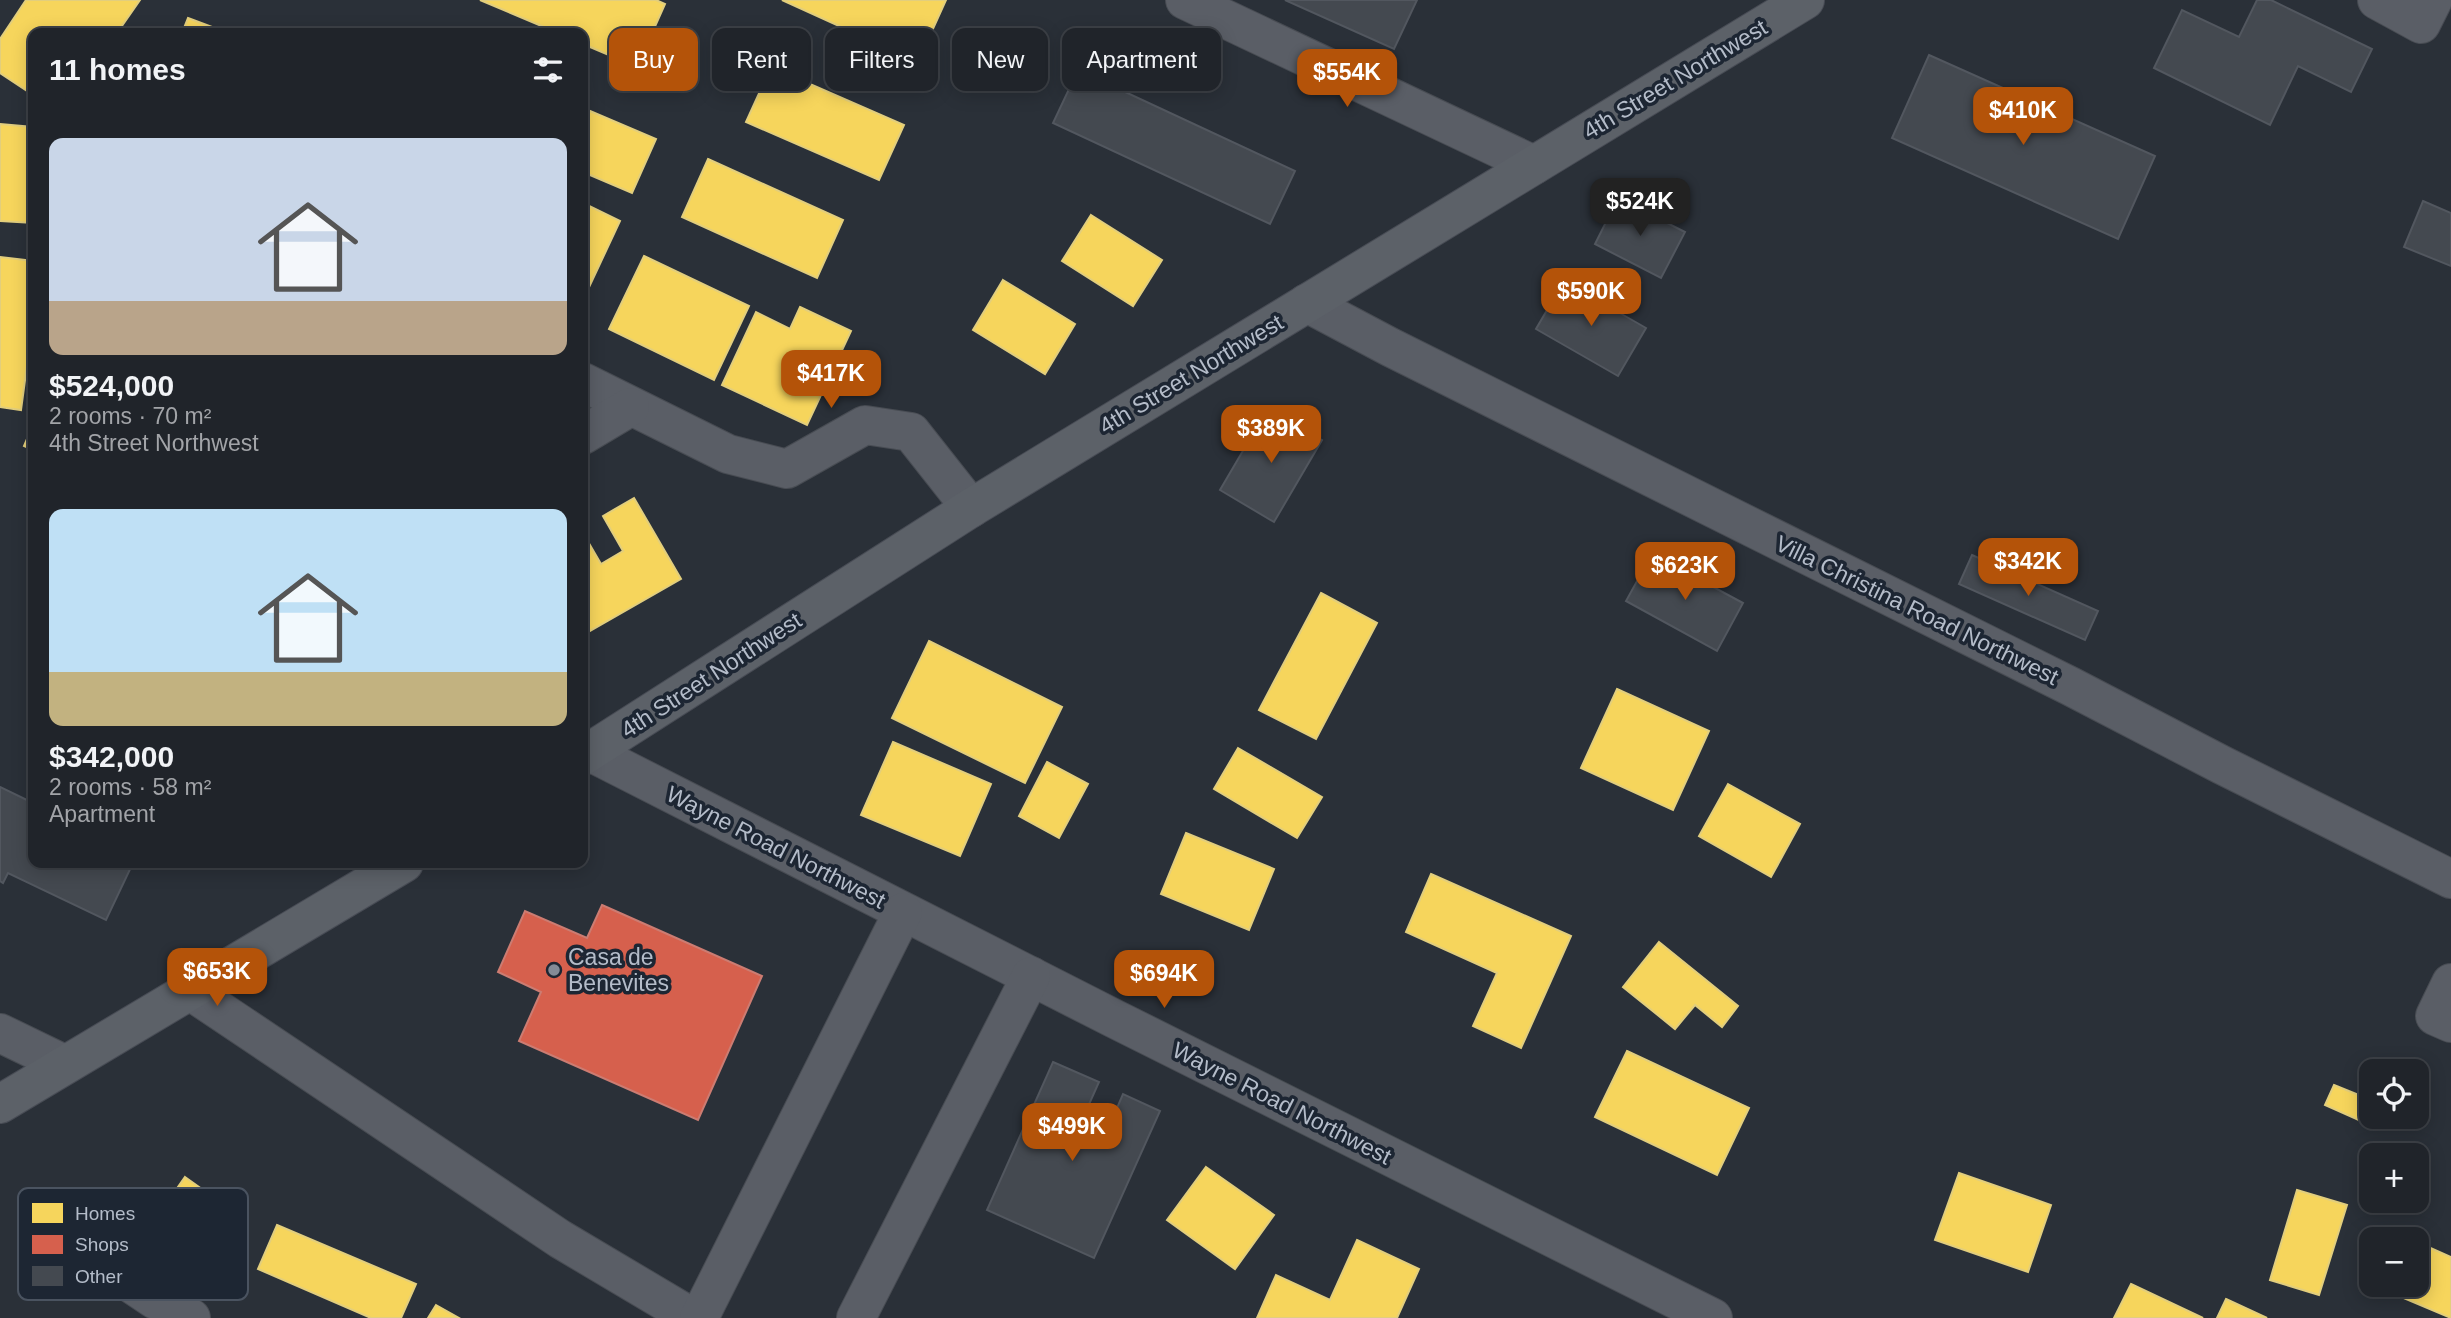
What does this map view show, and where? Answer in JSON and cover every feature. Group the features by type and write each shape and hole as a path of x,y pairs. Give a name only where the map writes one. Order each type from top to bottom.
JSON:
{"main road":[{"name":"4th Street Northwest","path":"588,753 971,508 1805,0"},
{"path":"0,1104 396,868"}],"street":[{"path":"1185,0 1534,165"},
{"path":"2377,0 2421,24 2433,0"},
{"name":"Villa Christina Road Northwest","path":"1307,303 2451,879"},
{"path":"588,385 728,454 787,469 865,425 911,432 971,508"},
{"path":"588,432 630,407"},
{"name":"Wayne Road Northwest","path":"588,754 1713,1318"},
{"path":"698,1318 903,912"},
{"path":"856,1318 1031,976"},
{"path":"2451,982 2435,1016 2451,1023"},
{"path":"190,990 560,1239 693,1318"},
{"path":"0,1033 64,1065"},
{"path":"156,1300 191,1318"}],"building: Homes":[{"path":"26,0 140,0 120,28 28,28 28,92 0,73 0,39"},
{"path":"480,0 656,0 665,4 654,28 609,28 609,55 588,46 588,28 546,28"},
{"path":"782,0 946,0 933,28 843,28"},
{"path":"188,18 215,28 184,28"},
{"path":"811,84 904,125 879,180 746,122 760,91 811,91"},
{"path":"588,110 656,139 632,193 588,174"},
{"path":"0,124 28,127 28,223 0,221"},
{"path":"708,159 843,220 817,278 682,217"},
{"path":"588,205 620,221 588,289"},
{"path":"1091,215 1162,260 1133,306 1062,261"},
{"path":"644,256 749,306 714,380 609,329"},
{"path":"0,257 28,260 28,358 21,410 0,407"},
{"path":"1003,280 1075,324 1045,374 973,330"},
{"path":"800,307 851,331 807,425 722,385 756,312 790,329"},
{"path":"634,498 681,579 588,632 588,542 601,564 623,551 603,516"},
{"path":"1321,593 1377,623 1316,739 1259,710"},
{"path":"929,641 1062,707 1025,783 892,718"},
{"path":"1617,689 1709,731 1673,810 1581,768"},
{"path":"893,742 991,784 960,856 861,815"},
{"path":"1238,748 1322,797 1297,838 1214,789"},
{"path":"1047,762 1088,784 1059,838 1019,816"},
{"path":"1728,784 1800,824 1771,877 1699,836"},
{"path":"1186,833 1274,869 1249,930 1161,894"},
{"path":"1431,874 1571,936 1521,1048 1473,1026 1497,973 1406,932"},
{"path":"1659,942 1738,1006 1722,1027 1695,1005 1675,1029 1623,987"},
{"path":"1627,1051 1749,1108 1717,1175 1595,1117"},
{"path":"2334,1085 2359,1095 2359,1120 2325,1105"},
{"path":"1206,1167 1274,1215 1235,1269 1167,1220"},
{"path":"1959,1173 2051,1205 2028,1272 1935,1240"},
{"path":"185,1177 200,1188 177,1188"},
{"path":"2297,1190 2347,1205 2319,1295 2270,1280"},
{"path":"277,1225 416,1284 401,1318 371,1318 258,1269"},
{"path":"1357,1240 1419,1269 1397,1318 1257,1318 1276,1275 1330,1300"},
{"path":"2429,1247 2451,1257 2451,1318 2401,1297 2429,1297"},
{"path":"2131,1284 2203,1318 2114,1318"},
{"path":"2226,1299 2267,1318 2217,1318"},
{"path":"436,1305 459,1318 428,1318"}],"building: Shops":[{"path":"602,905 762,976 698,1120 519,1041 541,992 498,972 525,911 587,938"}],"building: Other":[{"path":"1285,0 1417,0 1394,49"},
{"path":"2257,0 2271,0 2372,49 2351,92 2298,66 2270,125 2154,68 2182,10 2239,37"},
{"path":"1929,55 2155,156 2118,239 1892,138"},
{"path":"1068,91 1123,91 1295,171 1270,224 1053,123"},
{"path":"1618,198 1685,232 1661,278 1595,244"},
{"path":"2423,201 2451,213 2451,266 2404,247"},
{"path":"1564,281 1646,328 1618,376 1536,329"},
{"path":"1268,408 1322,440 1274,522 1220,490"},
{"path":"1652,554 1743,603 1717,651 1626,601"},
{"path":"1972,555 2098,611 2085,640 1959,584"},
{"path":"0,787 28,801 28,868 131,868 106,920 8,873 3,883 0,881"},
{"path":"1053,1062 1099,1082 1086,1111 1111,1122 1123,1094 1160,1111 1094,1258 987,1210"}],"place":[{"name":"Casa de Benevites","path":"554,970"}]}
